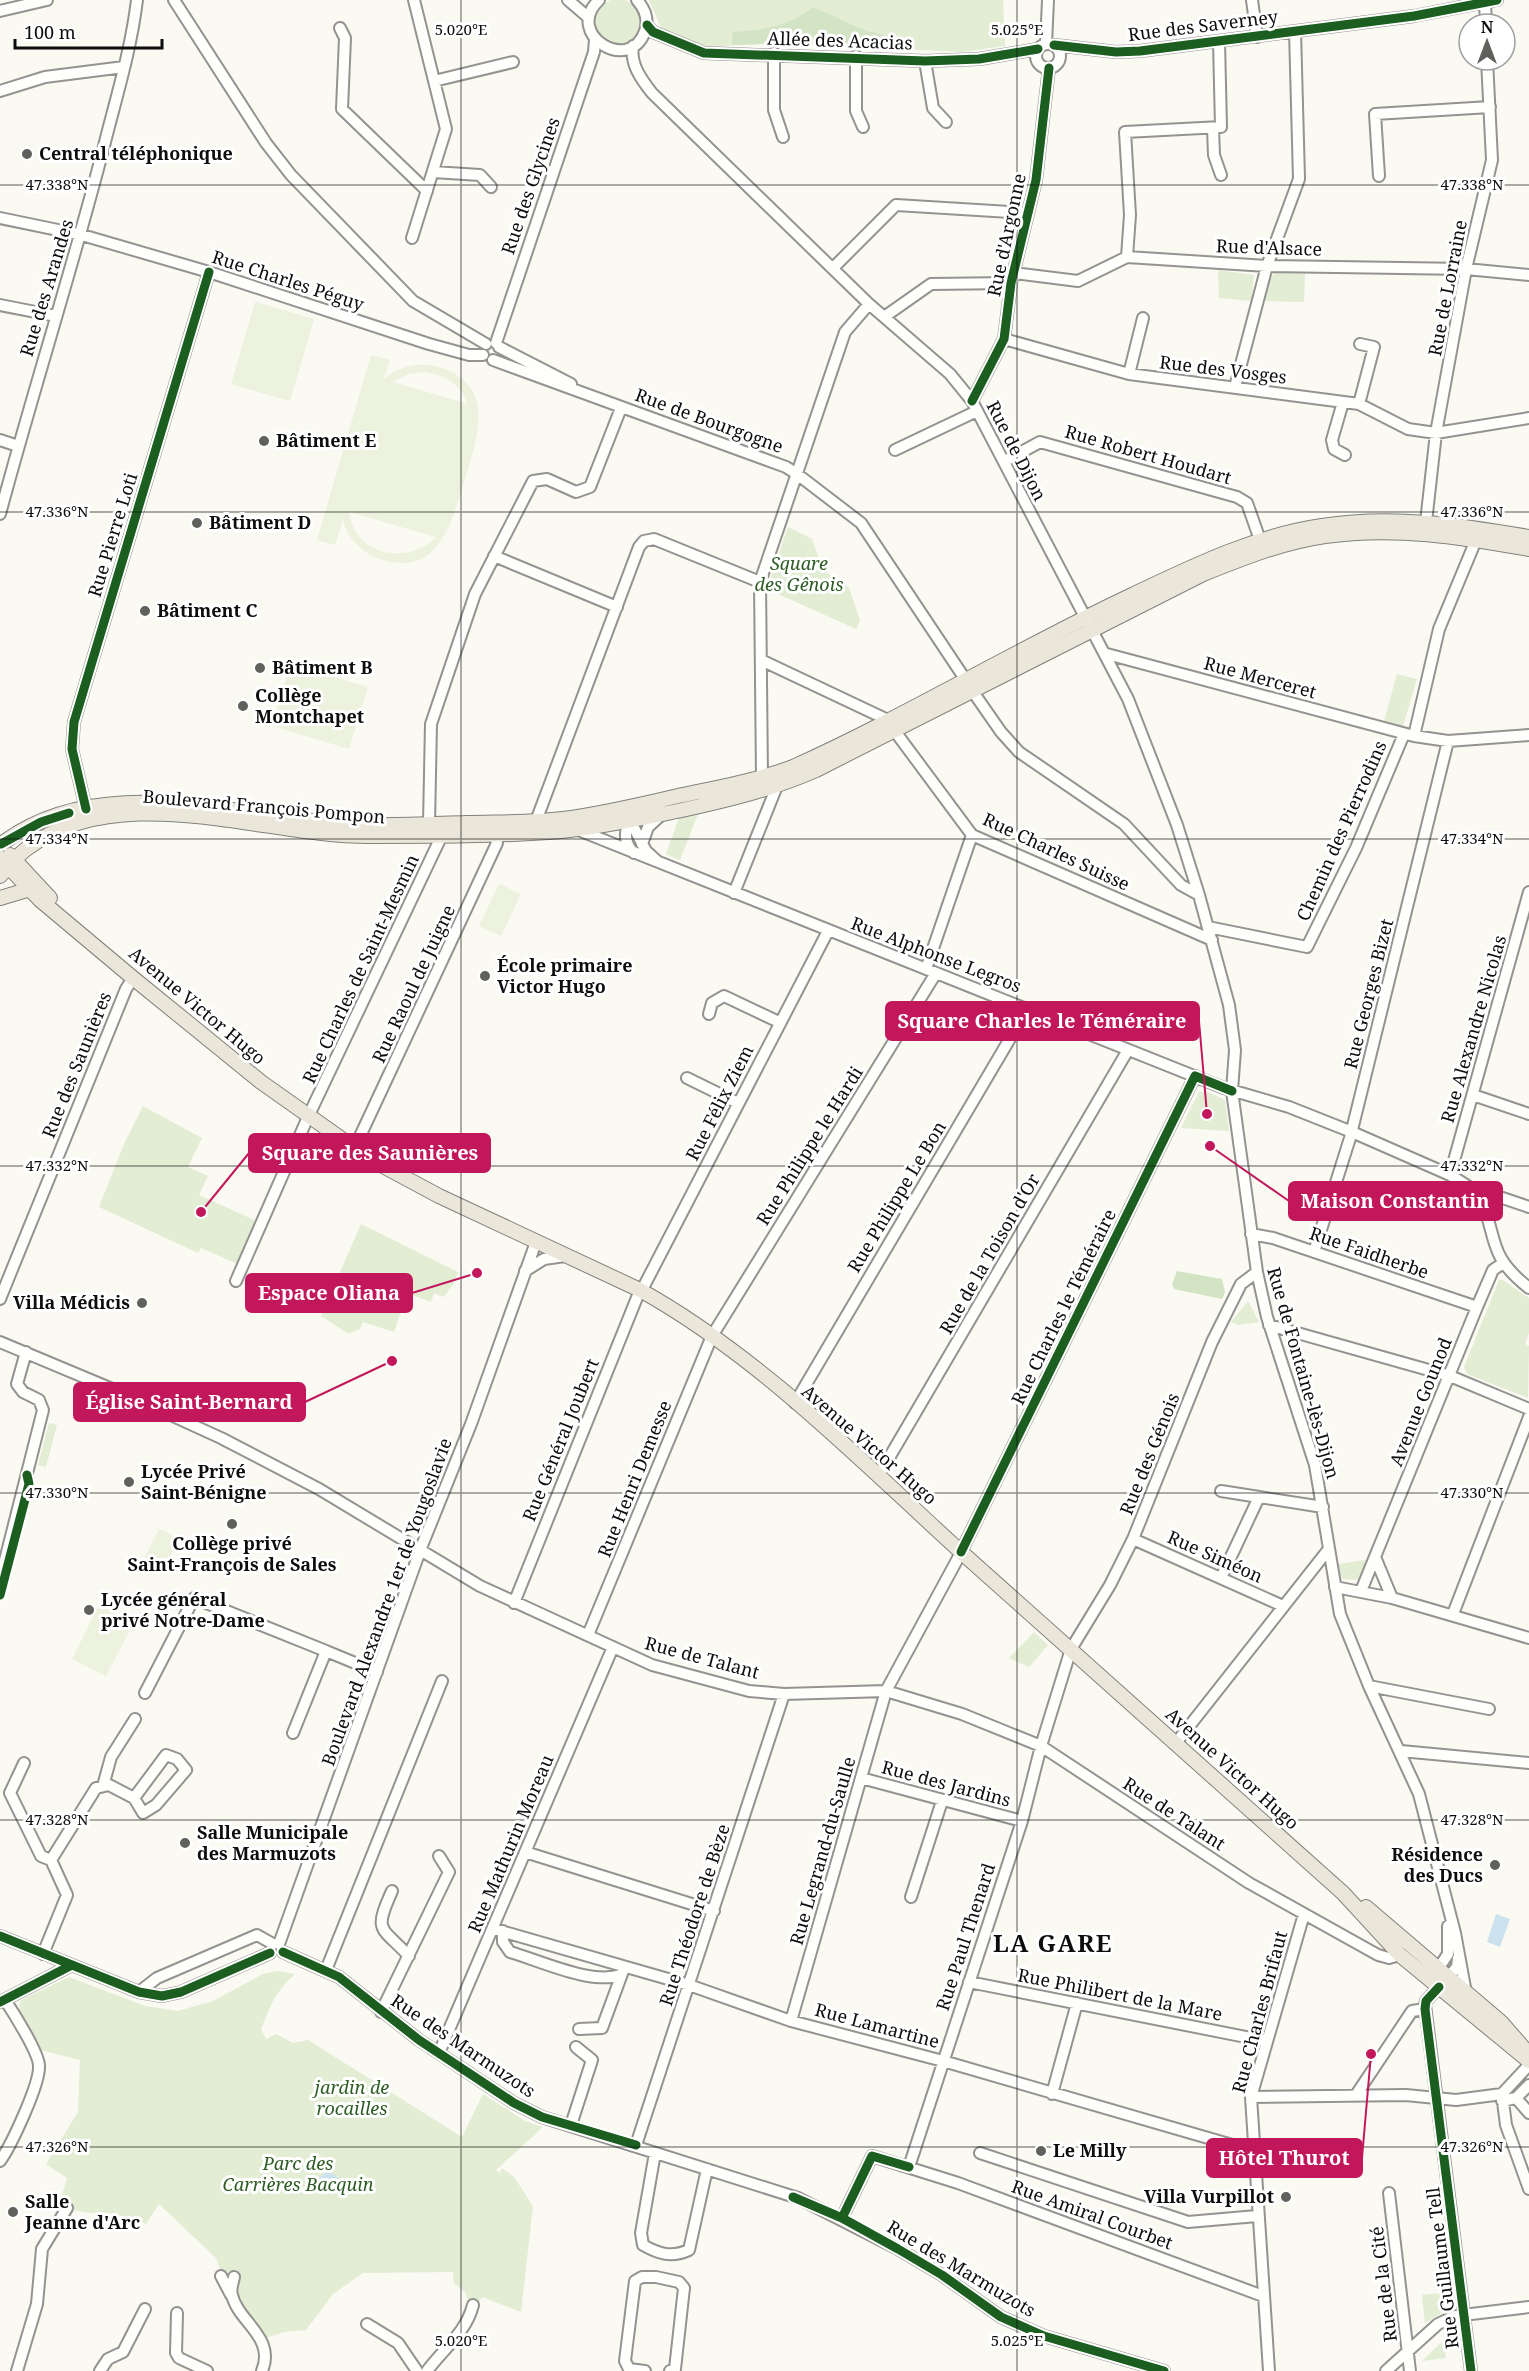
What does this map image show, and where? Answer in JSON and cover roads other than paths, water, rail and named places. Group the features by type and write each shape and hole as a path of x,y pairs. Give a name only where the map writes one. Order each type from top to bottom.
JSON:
{"main road":[{"path":"1089,623 1198,563 1260,540 1293,531 1355,522 1426,522 1529,537"},
{"path":"1089,623 1203,574 1267,550 1324,536 1386,532 1446,535 1529,549"},
{"name":"Boulevard François Pompon","path":"4,856 68,826 134,814 183,815 352,836 442,835 576,829 662,814 777,786 816,770 891,725 1089,623"},
{"name":"Boulevard François Pompon","path":"4,856 22,839 69,813 86,808 159,802 335,823 429,824 536,821 603,812 762,777 891,725"},
{"path":"603,812 630,820 647,809 690,800 723,787"},
{"name":"Avenue Victor Hugo","path":"4,856 30,889 133,978 308,1117 370,1159 439,1196 640,1290 712,1336 879,1475 961,1552 1343,1893 1400,1954 1466,1993 1501,2022 1529,2054"},
{"name":"Avenue Victor Hugo","path":"4,856 66,919"},
{"path":"0,898 30,889"},
{"name":"Avenue Victor Hugo","path":"1343,1893 1359,1901 1529,2063"},
{"path":"1400,1954 1409,1954 1414,1957 1516,2039"}],"street":[{"path":"0,11 18,3 46,0"},
{"name":"Rue des Arandes","path":"0,514 56,316 82,235 124,67 137,0"},
{"name":"Rue de Bourgogne","path":"174,0 266,143 291,175 413,301 491,350 592,396 786,467 797,474 861,523 1001,732 1019,752 1124,824 1181,885 1199,895"},
{"path":"412,238 446,129 414,0"},
{"path":"568,0 590,18 595,39 613,50 633,46 645,33 647,25 645,11 637,0"},
{"path":"590,18 599,0"},
{"path":"1046,46 1059,51 1060,59 1056,65 1049,68 1038,62 1046,46 1048,0"},
{"path":"1252,0 1257,37"},
{"name":"Rue des Saverney","path":"1046,46 1116,52 1218,42 1414,15 1497,0"},
{"path":"1485,2 1485,12"},
{"name":"Allée des Acacias","path":"647,25 653,32 704,53 774,53 925,61 979,59 1046,46"},
{"path":"340,28 345,38 342,109 426,191"},
{"path":"1235,387 1267,266 1299,179 1294,31"},
{"name":"Rue des Glycines","path":"491,350 594,52 595,39"},
{"path":"1127,257 1130,215 1125,132 1221,126 1218,42"},
{"name":"Rue de Dijon","path":"633,46 631,57 642,81 652,93 869,304 950,374 975,406 1107,654 1144,737 1177,825 1212,940"},
{"path":"774,53 774,110 783,137"},
{"path":"856,56 856,111 863,127"},
{"path":"925,61 933,108 945,122"},
{"path":"434,81 513,62"},
{"path":"0,91 45,77 124,67"},
{"name":"Rue d'Argonne","path":"975,406 1004,339 1012,278 1036,180 1049,68"},
{"name":"Rue de Lorraine","path":"1426,522 1436,433 1466,269 1492,160 1489,72"},
{"path":"1379,176 1375,114 1490,107"},
{"path":"1213,128 1214,155 1221,175"},
{"path":"432,172 480,175 491,187"},
{"path":"833,268 896,204 1028,213"},
{"name":"Rue Charles Péguy","path":"0,218 82,235 209,272 469,355 491,350"},
{"name":"Rue d'Alsace","path":"884,317 931,284 1012,278 1078,281 1127,257 1267,266 1466,269 1529,275"},
{"name":"Rue Pierre Loti","path":"86,808 72,749 74,722 209,272"},
{"path":"762,777 760,582 845,332 869,304"},
{"path":"0,305 56,316"},
{"path":"1129,374 1143,318"},
{"name":"Rue des Vosges","path":"1004,339 1129,374 1359,404 1408,429 1436,433 1529,418"},
{"path":"1359,404 1374,347 1360,344"},
{"path":"1343,402 1332,440 1334,449 1345,454"},
{"path":"895,450 975,406"},
{"path":"429,824 431,724 475,594 533,481 547,479 576,492 590,487 621,408"},
{"path":"0,440 18,446"},
{"name":"Rue Robert Houdart","path":"1005,461 1040,442 1237,497 1247,503 1260,540"},
{"path":"536,821 639,547 644,541 654,539 760,582"},
{"path":"1409,735 1439,629 1476,540"},
{"path":"494,556 617,607"},
{"name":"Rue Merceret","path":"1107,654 1409,735 1448,741 1529,735"},
{"name":"Rue Charles Suisse","path":"761,660 891,725 972,835 1212,940"},
{"name":"Chemin des Pierrodins","path":"1208,927 1307,947 1409,735"},
{"name":"Rue Georges Bizet","path":"1314,1252 1352,1132 1448,741"},
{"path":"734,893 777,786"},
{"path":"642,844 648,828 662,814"},
{"path":"630,820 626,841 636,855"},
{"name":"Rue Alphonse Legros","path":"630,820 642,844 662,865"},
{"name":"Rue Alphonse Legros","path":"576,829 636,855 1028,1008 1232,1091 1289,1107 1450,1175 1472,1188 1529,1207"},
{"name":"Rue Raoul de Juigne","path":"355,1148 497,843 494,833"},
{"name":"Rue Charles de Saint-Mesmin","path":"308,1117 442,835"},
{"name":"Rue Philippe le Hardi","path":"712,1336 931,971 972,835"},
{"name":"Rue Alexandre Nicolas","path":"1450,1175 1529,892"},
{"name":"Rue Félix Ziem","path":"640,1290 645,1286 779,1022 828,931"},
{"name":"Rue de Fontaine-lès-Dijon","path":"1212,940 1229,1005 1235,1050 1232,1091 1257,1272 1269,1325 1316,1465 1340,1614 1369,1686 1419,1794 1459,1950 1466,1993"},
{"name":"Rue des Saunières","path":"0,1299 126,988 133,978"},
{"path":"709,1014 712,1003 724,996 779,1022"},
{"name":"Rue Philippe Le Bon","path":"795,1403 1028,1008"},
{"name":"Rue de la Toison d'Or","path":"879,1475 1128,1050"},
{"name":"Rue Charles le Téméraire","path":"886,1691 961,1552 1195,1076"},
{"path":"687,1078 738,1103"},
{"path":"1473,1095 1529,1114"},
{"path":"236,1281 308,1117"},
{"path":"1472,1188 1480,1198 1493,1246 1508,1272 1529,1288"},
{"name":"Rue Faidherbe","path":"1251,1234 1314,1252 1477,1307"},
{"name":"Boulevard Alexandre 1er de Yougoslavie","path":"276,1948 378,1672 420,1548 471,1424 536,1242"},
{"path":"525,1271 544,1259 565,1256"},
{"name":"Avenue Gounod","path":"1361,1591 1493,1270 1503,1263"},
{"name":"Rue des Génois","path":"1071,1649 1110,1585 1133,1539 1212,1342 1241,1284 1257,1272"},
{"name":"Rue Général Joubert","path":"514,1603 640,1290"},
{"path":"1269,1325 1450,1376 1529,1409"},
{"name":"Rue Henri Demesse","path":"588,1635 712,1336"},
{"name":"Rue de Talant","path":"0,1342 129,1395 241,1448 420,1548 465,1578 514,1603 652,1665 749,1691 784,1694 886,1691 962,1714 1041,1746 1249,1883 1378,1955 1389,1958 1400,1954"},
{"path":"0,1580 44,1407 39,1400 18,1387 18,1375 26,1352"},
{"path":"1453,1614 1529,1417"},
{"path":"1221,1491 1323,1507"},
{"path":"1221,1578 1259,1497"},
{"name":"Rue Siméon","path":"1133,1539 1283,1606"},
{"path":"1176,1743 1328,1550"},
{"path":"1376,1557 1392,1598"},
{"path":"1335,1587 1392,1598 1453,1614 1529,1638"},
{"path":"145,1693 194,1598 378,1672"},
{"name":"Rue Mathurin Moreau","path":"438,2053 498,1930 525,1852 613,1647"},
{"name":"Rue Paul Thenard","path":"909,2167 1022,1821 1041,1746 1071,1649"},
{"path":"293,1733 326,1651"},
{"path":"326,1970 442,1681"},
{"path":"1369,1686 1489,1709"},
{"name":"Rue Legrand-du-Saulle","path":"791,2021 886,1691"},
{"name":"Rue Théodore de Bèze","path":"636,2145 784,1694"},
{"path":"104,1786 111,1757 135,1719"},
{"path":"1401,1751 1529,1763"},
{"path":"51,1860 96,1788 109,1785 134,1798 143,1814 156,1805 186,1770 182,1763 166,1755 134,1798"},
{"path":"24,1763 10,1793 41,1856 51,1860 67,1895 44,1954"},
{"name":"Rue des Jardins","path":"861,1778 1022,1821"},
{"path":"912,1898 942,1801"},
{"path":"525,1852 714,1911"},
{"name":"Rue des Marmuzots","path":"381,2012 448,1872 439,1856"},
{"path":"392,1891 380,1916 381,1927 388,1937 409,1956"},
{"name":"Rue de Fontaine-lès-Dijon","path":"1441,1978 1450,1945 1446,1905"},
{"name":"Rue Charles Brifaut","path":"1269,2371 1257,2216 1251,2097 1304,1914"},
{"path":"498,1930 510,1952 590,1976 612,1978 623,1972"},
{"name":"Rue Lamartine","path":"498,1930 623,1972 689,1985 791,2021 943,2061 1253,2151"},
{"name":"Rue des Marmuzots","path":"139,1992 157,1978 256,1935 276,1948 339,1977 381,2012 438,2053 514,2103 542,2117 636,2145 793,2197 842,2218 942,2275 1001,2317 1044,2337 1164,2371"},
{"path":"0,1936 139,1992 162,1996 180,1992 276,1948"},
{"path":"1356,2095 1412,2011 1425,2009 1426,2001 1441,1978 1456,1967 1459,1950"},
{"path":"0,2161 32,2097 40,2066 20,2024 2,2001 72,1965"},
{"path":"579,2029 602,2028 623,1972"},
{"name":"Rue Philibert de la Mare","path":"969,1982 1266,2041"},
{"path":"1052,2094 1077,2003"},
{"name":"Rue Guillaume Tell","path":"1425,2009 1466,2315 1471,2371"},
{"path":"571,2125 592,2060 576,2047"},
{"path":"1529,2063 1502,2097 1506,2125 1529,2188"},
{"path":"1516,2098 1529,2085"},
{"path":"1251,2097 1356,2095 1456,2100 1502,2097 1516,2098 1529,2113"},
{"path":"655,2153 641,2233 643,2245 659,2254 680,2254 689,2250 707,2169"},
{"path":"980,2153 1188,2222 1257,2216"},
{"path":"842,2218 872,2156 909,2167"},
{"name":"Rue Amiral Courbet","path":"909,2167 1263,2296"},
{"name":"Rue de la Cité","path":"1389,2193 1410,2371"},
{"path":"18,2371 37,2304 42,2249 67,2208"},
{"path":"221,2276 264,2347 265,2359 262,2371"},
{"path":"231,2295 234,2277"},
{"path":"645,2371 630,2369 625,2361 635,2281 642,2277 679,2282 684,2288 675,2369 670,2371"},
{"path":"428,2371 463,2329 473,2305"},
{"path":"1386,2371 1438,2324 1455,2316 1529,2307"},
{"path":"100,2371 108,2359 123,2352 145,2309"},
{"path":"177,2313 176,2353 179,2358 207,2371"},
{"path":"367,2324 398,2343 417,2371"}],"water":[{"path":"1496,1914 1510,1919 1500,1947 1487,1942"},
{"path":"326,2172 335,2175 344,2185 339,2192 330,2192 320,2187 319,2178"}],"place":[{"name":"Central téléphonique","path":"27,154"},
{"name":"Bâtiment E","path":"264,441"},
{"name":"Bâtiment D","path":"197,523"},
{"name":"Bâtiment C","path":"145,611"},
{"name":"Bâtiment B","path":"260,668"},
{"name":"Collège Montchapet","path":"243,706"},
{"name":"École primaire Victor Hugo","path":"485,976"},
{"name":"Square Charles le Téméraire","path":"1207,1114"},
{"name":"Maison Constantin","path":"1210,1146"},
{"name":"Square des Saunières","path":"201,1212"},
{"name":"Espace Oliana","path":"477,1273"},
{"name":"Villa Médicis","path":"142,1303"},
{"name":"Église Saint-Bernard","path":"392,1361"},
{"name":"Lycée Privé Saint-Bénigne","path":"129,1482"},
{"name":"Collège privé Saint-François de Sales","path":"232,1524"},
{"name":"Lycée général privé Notre-Dame","path":"89,1610"},
{"name":"Salle Municipale des Marmuzots","path":"185,1843"},
{"name":"Résidence des Ducs","path":"1495,1865"},
{"name":"Hôtel Thurot","path":"1371,2054"},
{"name":"Le Milly","path":"1041,2151"},
{"name":"Villa Vurpillot","path":"1286,2197"},
{"name":"Salle Jeanne d'Arc","path":"13,2212"}],"district":[{"name":"LA GARE","path":"1053,1944"}],"park label":[{"name":"Square des Gênois","path":"799,574"},
{"name":"jardin de rocailles","path":"352,2098"},
{"name":"Parc des Carrières Bacquin","path":"298,2174"}]}
